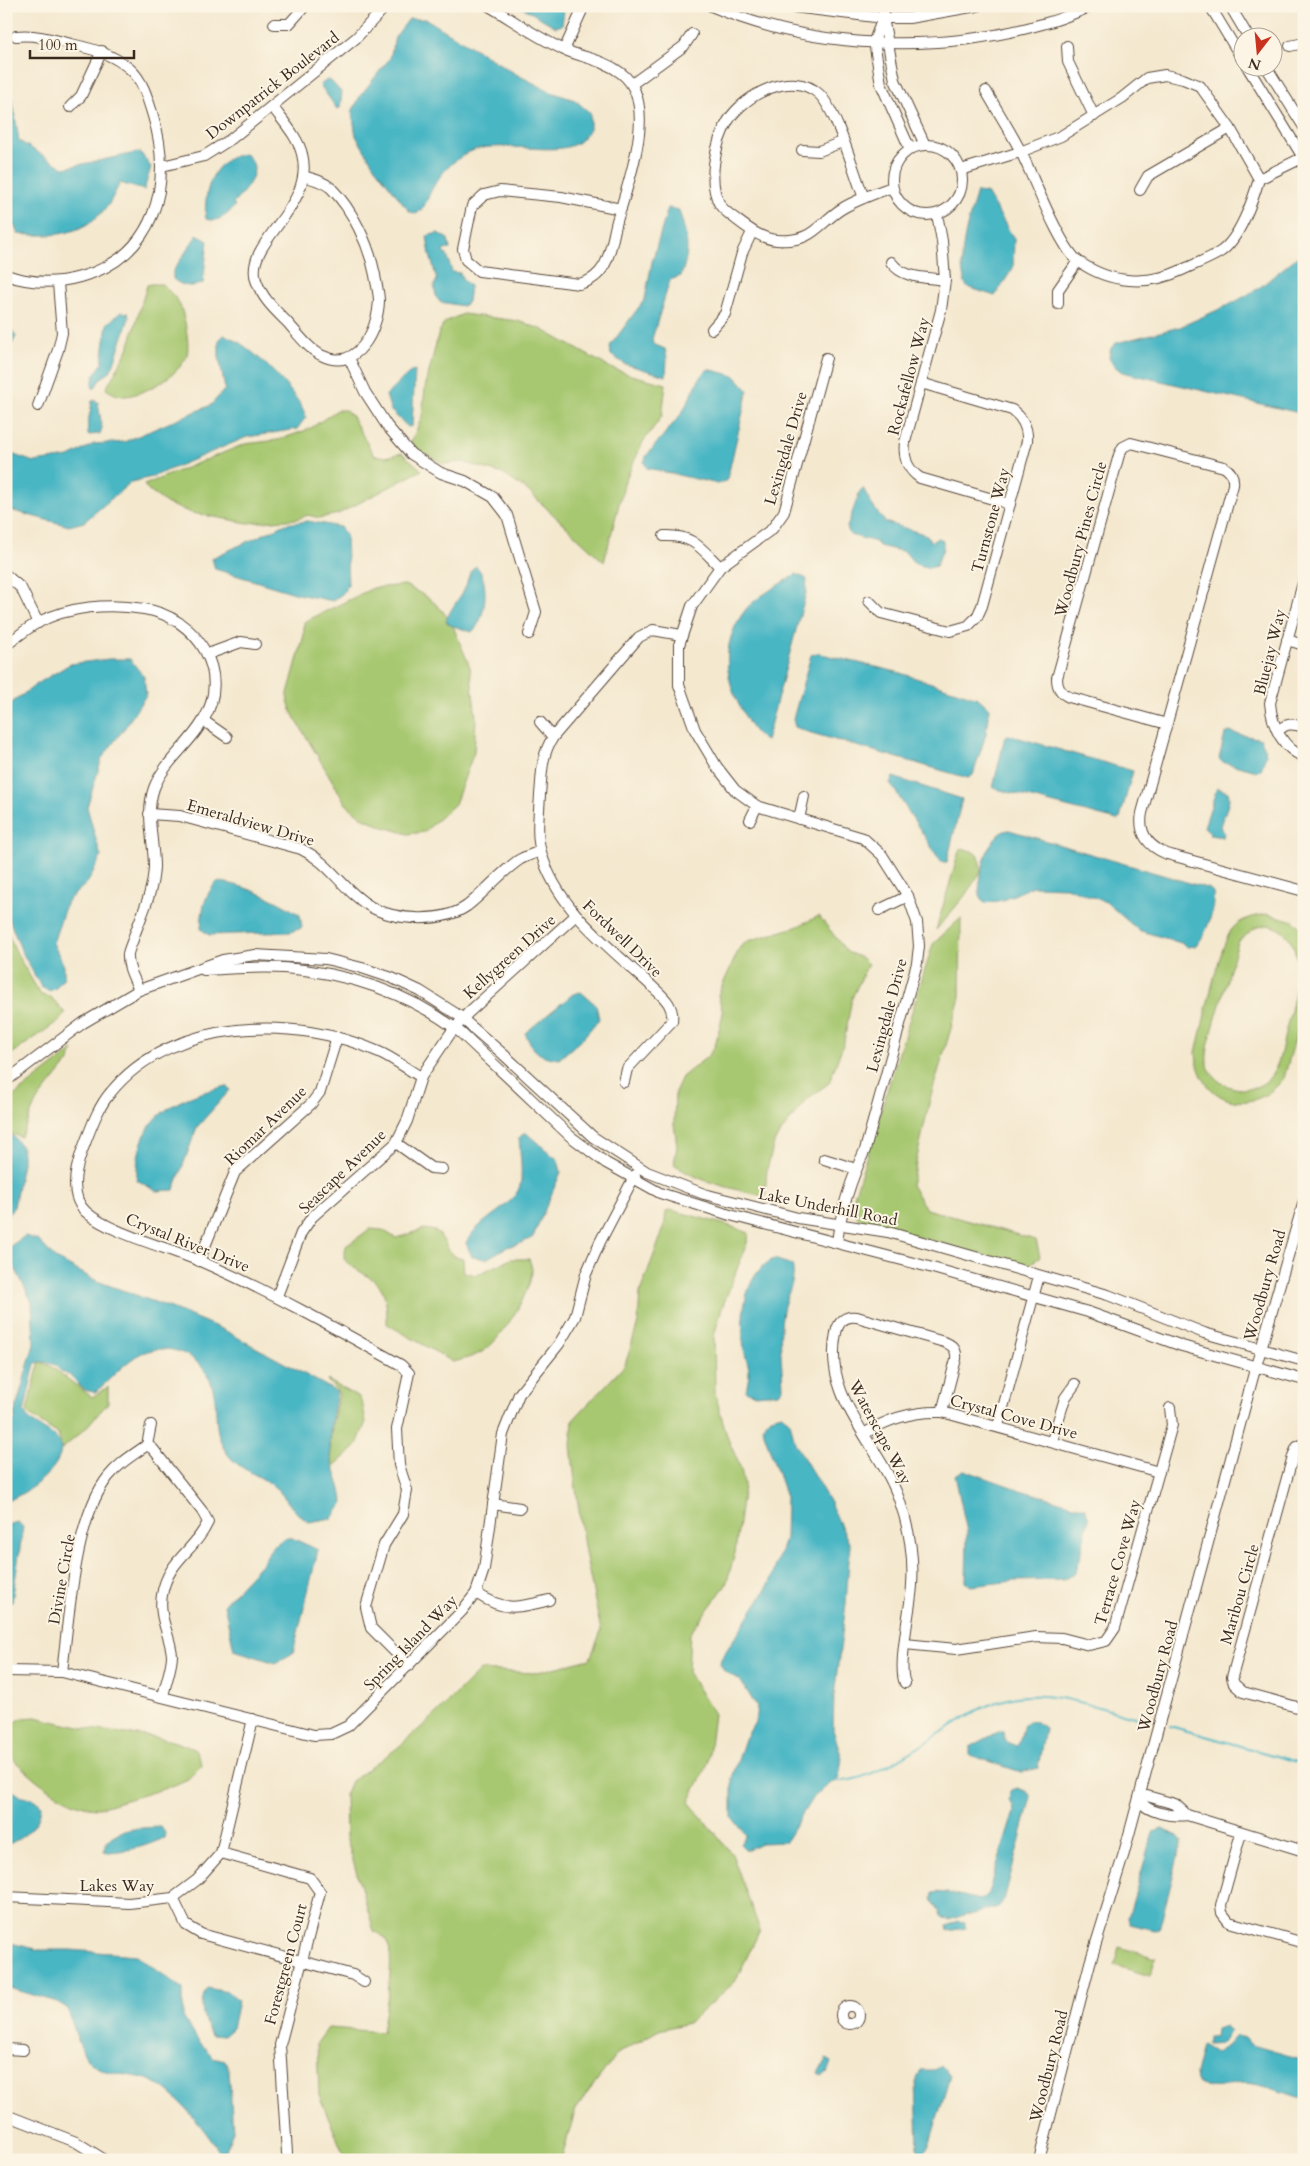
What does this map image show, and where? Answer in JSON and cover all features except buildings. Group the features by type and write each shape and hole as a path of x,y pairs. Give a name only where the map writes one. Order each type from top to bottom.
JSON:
{"street":[{"path":"274,24 289,24 305,6"},
{"name":"Downpatrick Boulevard","path":"162,166 204,156 231,139 356,38 386,6"},
{"path":"564,50 584,6"},
{"path":"710,6 764,25 801,33 889,42 975,38 1046,23 1092,6"},
{"path":"785,6 883,18 909,18 977,6"},
{"path":"884,6 883,18 874,41 881,84 910,149"},
{"path":"1210,6 1232,42"},
{"path":"1230,6 1243,28"},
{"path":"491,7 564,50 601,61 622,73 632,84 641,115 640,132 620,209 604,269 592,281 579,284 479,270 466,260 463,249 472,206 484,195 500,191 561,197 620,209"},
{"path":"883,18 895,80 925,145"},
{"path":"6,276 23,282 58,283 98,272 122,259 143,233 154,214 161,192 162,166 157,128 146,93 131,70 102,51 31,34 16,36"},
{"path":"632,84 684,46 692,34"},
{"path":"1290,46 1304,43"},
{"path":"1067,46 1068,62 1094,116"},
{"path":"70,107 82,96 102,51"},
{"path":"961,170 1020,152 1061,136 1122,98 1147,78 1164,75 1183,79 1200,86 1230,128 1259,179"},
{"path":"986,91 1020,152 1058,232 1078,261 1105,276 1121,280 1148,281 1176,273 1221,251 1234,238 1259,179 1304,158 1254,78"},
{"path":"1273,78 1304,127"},
{"path":"864,198 831,112 819,94 800,84 787,83 745,103 729,120 722,134 713,185 721,205 752,232 776,240 799,239 819,229 842,208 892,187"},
{"path":"272,106 292,132 302,154 304,176 296,200 258,254 256,278 264,298 322,355 336,360 349,358 364,346 376,326 379,300 372,263 353,216 330,188 318,180 304,176"},
{"path":"1140,190 1148,176 1230,128"},
{"path":"802,150 819,151 842,142"},
{"path":"925,145 944,150 952,156 961,170 959,194 946,210 937,214 918,214 908,210 895,196 892,187 891,179 896,162 910,149 925,145"},
{"name":"Rockafellow Way","path":"937,214 942,241 945,280 941,310 905,442 905,459 910,470 926,480 1010,504"},
{"path":"712,329 725,314 742,253 752,232"},
{"path":"1058,304 1058,290 1078,261"},
{"path":"891,262 906,274 945,280"},
{"path":"38,406 58,350 62,333 58,283"},
{"path":"349,358 365,392 387,426 411,454 441,473 465,481 493,497 507,515 536,612 529,634"},
{"name":"Lexingdale Drive","path":"826,358 784,512 772,529 720,567 692,606 680,635 678,685 695,730 717,768 735,790 757,806 863,838 882,855 908,896 917,922 919,946 917,963 864,1150 839,1224 837,1242"},
{"name":"Turnstone Way","path":"868,601 881,613 944,630 957,630 968,626 980,612 1027,441 1027,431 1020,417 1007,407 921,383"},
{"name":"Woodbury Pines Circle","path":"1167,724 1069,697 1059,690 1057,682 1118,455 1123,448 1131,443 1140,443 1224,467 1231,472 1233,480 1167,724 1141,819 1142,830 1147,841 1156,849 1168,854 1304,891"},
{"path":"664,536 682,535 700,547 720,567"},
{"path":"6,575 21,588 38,623"},
{"name":"Bluejay Way","path":"1304,579 1270,703 1278,732 1286,745 1304,757"},
{"path":"6,645 38,623 84,608 129,606 152,610 179,620 197,638 208,654 213,681 211,700 204,721 162,772 154,790 150,814 154,868 151,887 128,953 131,971 139,990"},
{"name":"Fordwell Drive","path":"624,1082 627,1069 672,1021 673,1012 668,1002 656,990 575,916 551,878 540,851 538,818 544,752 553,737 639,637 654,630 680,635"},
{"path":"1287,640 1304,644"},
{"path":"208,654 241,642 255,644"},
{"path":"204,721 227,737"},
{"path":"540,722 553,737"},
{"path":"1278,732 1285,725 1304,726"},
{"path":"799,819 804,796"},
{"path":"750,820 757,806"},
{"name":"Emeraldview Drive","path":"150,814 180,816 301,849 317,856 348,892 372,907 402,918 433,918 465,907 520,860 540,851"},
{"path":"879,910 908,896"},
{"name":"Kellygreen Drive","path":"463,1019 575,916"},
{"name":"Lake Underhill Road","path":"6,1081 82,1023 139,990 222,960 255,955 326,959 362,968 420,990 463,1019 593,1137 640,1168 704,1194 798,1218 888,1232 1108,1295 1204,1334 1304,1362"},
{"name":"Lake Underhill Road","path":"195,971 283,968 319,972 385,991 414,1004 455,1028 570,1136 633,1179 660,1193 695,1205 1034,1296 1088,1312 1182,1346 1304,1380"},
{"name":"Seascape Avenue","path":"277,1296 302,1232 312,1217 396,1143 407,1121 421,1077 463,1019"},
{"name":"Crystal River Drive","path":"409,1666 371,1628 366,1607 384,1545 403,1514 407,1490 399,1465 396,1429 409,1373 401,1365 277,1296 199,1261 103,1224 85,1211 75,1190 74,1175 96,1116 110,1093 128,1073 148,1060 200,1038 235,1030 269,1027 303,1030 337,1037 379,1052 421,1077"},
{"name":"Riomar Avenue","path":"199,1261 235,1172 311,1104 320,1092 337,1037"},
{"path":"396,1143 431,1168 442,1169"},
{"path":"824,1159 856,1169"},
{"name":"Spring Island Way","path":"6,1671 62,1672 253,1719 301,1733 314,1735 331,1734 348,1726 462,1611 476,1593 484,1569 503,1434 519,1394 559,1344 574,1317 586,1274 600,1242 640,1168"},
{"name":"Woodbury Road","path":"1039,2160 1090,1963 1139,1800 1256,1367 1304,1201"},
{"path":"998,1426 1039,1276"},
{"name":"Waterscape Way","path":"905,1683 902,1670 912,1572 908,1534 892,1482 843,1399 834,1366 837,1328 841,1321 848,1316 857,1317 952,1346 956,1352 956,1360 942,1412"},
{"path":"1052,1442 1066,1394 1074,1384"},
{"name":"Terrace Cove Way","path":"905,1644 956,1649 1036,1636 1062,1638 1089,1645 1106,1641 1115,1628 1172,1425 1170,1408"},
{"name":"Crystal Cove Drive","path":"864,1434 881,1424 902,1416 919,1412 942,1412 1159,1472"},
{"path":"151,1426 147,1445 153,1449 202,1511 208,1522 202,1534 179,1557 169,1572 162,1595 160,1616 172,1656 163,1697"},
{"name":"Maribou Circle","path":"1304,1443 1297,1447 1293,1456 1232,1677 1234,1684 1243,1692 1304,1709"},
{"name":"Divine Circle","path":"62,1672 77,1558 94,1504 108,1477 125,1460 147,1445"},
{"path":"493,1504 520,1508"},
{"path":"476,1593 492,1604 515,1608 549,1600"},
{"name":"Lakes Way","path":"6,1897 129,1903 173,1898 197,1880 221,1853 253,1719"},
{"path":"1139,1800 1147,1796 1175,1804 1187,1815 1304,1851"},
{"path":"1241,1833 1221,1905 1223,1915 1233,1924 1304,1943"},
{"name":"Forestgreen Court","path":"221,1853 310,1878 320,1892 279,2050 287,2153"},
{"path":"173,1898 186,1925 201,1934 353,1975 364,1982"},
{"path":"6,2049 23,2050"},
{"path":"6,2116 76,2142 105,2160"}],"green space":[{"path":"162,284 180,305 187,333 188,348 186,358 182,365 168,378 150,388 133,395 117,395 106,389 128,349 147,285"},
{"path":"463,314 518,321 541,329 611,368 666,384 662,416 643,442 625,481 604,562 527,490 503,474 463,462 444,464 418,450 411,442 422,417 425,388 439,332 445,322"},
{"path":"337,410 345,410 351,415 374,455 386,457 402,453 422,470 338,514 319,518 308,515 297,519 248,523 192,513 168,504 149,491 144,485 245,444 278,440 301,432 311,428"},
{"path":"405,585 429,598 442,610 453,626 470,667 476,718 474,752 455,804 424,832 408,834 381,826 360,816 346,804 292,713 287,697 304,635 304,622 373,588"},
{"path":"960,848 972,851 979,856 981,872 963,898 936,930"},
{"path":"1268,914 1294,921 1304,931 1304,1007 1284,1078 1271,1091 1258,1099 1243,1102 1230,1100 1217,1094 1207,1084 1199,1070 1196,1052 1217,967 1228,936 1233,928 1241,922 1249,918","holes":["1267,925 1281,930 1290,939 1295,951 1297,965 1294,996 1278,1063 1266,1081 1257,1086 1247,1089 1227,1086 1211,1072 1207,1056 1208,1046 1238,942 1255,928"]},
{"path":"819,916 847,952 862,958 868,964 852,998 844,1042 829,1083 806,1100 775,1140 767,1169 765,1197 693,1176 674,1164 677,1146 674,1124 675,1092 682,1077 708,1056 715,1046 723,1013 718,995 740,947 748,941 796,927"},
{"path":"961,918 960,998 930,1099 911,1185 926,1209 1036,1240 1040,1257 1025,1267 860,1221 851,1206 933,944"},
{"path":"6,930 19,958 41,995 51,997 65,1013 60,1020 6,1058"},
{"path":"73,1050 70,1060 36,1102 21,1137 6,1132 6,1102"},
{"path":"671,1210 749,1233 714,1336 715,1393 727,1436 741,1469 744,1485 735,1553 726,1585 690,1633 688,1672 714,1714 708,1763 689,1802 732,1854 760,1930 735,1982 688,2023 659,2030 617,2054 576,2108 561,2160 346,2160 319,2095 317,2043 328,2028 382,2032 389,1987 390,1952 387,1942 379,1933 374,1931 346,1837 345,1795 351,1781 396,1749 432,1718 480,1670 534,1673 590,1659 601,1631 584,1547 575,1481 571,1445 573,1420 625,1365 638,1323 640,1292 664,1228 666,1212"},
{"path":"370,1229 382,1230 396,1238 424,1229 435,1231 440,1235 452,1255 463,1259 464,1272 476,1275 511,1259 529,1259 532,1270 531,1279 515,1313 492,1344 469,1358 453,1362 387,1324 385,1300 380,1287 371,1278 348,1264 344,1259 346,1246"},
{"path":"39,1364 49,1365 92,1397 108,1387 108,1403 83,1431 62,1449 58,1434 28,1414 27,1410"},
{"path":"327,1380 359,1397 366,1422 356,1447 334,1466 331,1439 339,1393"},
{"path":"36,1717 87,1728 173,1741 195,1750 202,1765 188,1779 170,1787 99,1808 86,1807 48,1789 6,1752 6,1727 23,1718"},
{"path":"1119,1947 1156,1958 1150,1976 1114,1965"}],"water":[{"path":"520,6 557,6 564,10 562,25 556,27"},
{"path":"409,19 426,19 516,74 551,92 575,100 590,113 590,129 579,142 568,147 543,149 486,147 467,153 455,161 440,177 419,212 416,214 409,211 374,166 356,136 352,112 360,96 390,58 395,37"},
{"path":"327,80 331,81 342,93 340,108 337,109 320,85"},
{"path":"6,95 13,102 19,141 64,168 140,152 151,167 144,190 120,183 107,207 97,217 88,224 67,233 44,235 18,234 15,226 6,225"},
{"path":"245,154 254,166 254,173 248,186 233,204 235,206 226,215 215,220 206,219 206,197 212,177 225,161"},
{"path":"977,192 987,193 1014,239 1013,268 995,296 967,287 963,277 962,253 964,240"},
{"path":"668,208 679,210 686,236 687,250 681,276 670,280 652,339 653,344 665,349 667,358 666,376 625,364 611,355 610,346 645,299 652,262"},
{"path":"438,233 448,239 450,249 444,250 443,253 447,255 452,272 460,273 463,280 470,286 468,302 463,306 440,302 436,297 434,285 437,280 427,236"},
{"path":"197,235 208,241 203,283 195,286 180,284 173,279 173,271"},
{"path":"1304,256 1304,414 1122,372 1113,365 1109,357 1111,348 1116,343 1180,327 1233,303 1259,288 1297,257"},
{"path":"121,312 128,313 129,318 113,366 109,373 101,378 94,389 92,386 94,375 102,364 107,324"},
{"path":"6,322 16,336 6,357"},
{"path":"224,335 234,339 258,357 284,383 302,407 306,417 297,429 247,437 152,477 131,482 84,522 69,526 6,509 6,452 34,462 69,457 94,444 124,442 211,405 225,389 219,357 219,340"},
{"path":"708,369 735,376 748,390 727,480 718,484 647,468 644,462 647,455 682,413 701,376"},
{"path":"415,370 412,426 408,427 391,411 386,395"},
{"path":"92,401 98,402 102,428 100,434 88,435 88,422"},
{"path":"863,488 872,505 885,522 927,535 931,542 938,538 943,540 943,549 936,566 929,568 915,564 905,552 879,546 876,542 850,535 847,527 860,491"},
{"path":"308,521 340,527 346,535 348,585 343,593 333,601 298,594 215,569 212,558 286,524"},
{"path":"476,566 483,580 485,599 481,618 472,632 450,625 446,621 464,590 471,571"},
{"path":"796,574 807,579 806,593 766,741 749,724 738,703 729,676 728,649 737,622 746,609"},
{"path":"817,653 897,672 978,698 989,708 986,734 973,775 968,778 795,727 793,719 811,655"},
{"path":"109,659 130,659 144,677 146,695 102,758 87,807 101,857 88,882 67,901 53,943 64,966 64,977 55,989 48,991 41,987 21,950 6,911 6,707 37,684 70,664"},
{"path":"1229,732 1261,739 1266,754 1261,770 1257,771 1222,762 1219,759 1225,734"},
{"path":"1009,735 1133,771 1120,818 1117,820 993,788 1005,736"},
{"path":"893,777 962,799 947,862 941,862 890,783"},
{"path":"1217,788 1228,792 1229,796 1228,805 1220,827 1224,832 1223,837 1209,835 1210,832 1204,827"},
{"path":"1009,830 1210,889 1213,892 1213,906 1203,936 1195,946 1188,947 1181,943 1138,930 1106,902 1066,887 1033,886 1003,900 986,903 981,899 979,892 986,855 995,838 1001,832"},
{"path":"217,882 249,889 282,904 300,915 302,928 290,932 209,935 201,929 202,915 206,898"},
{"path":"581,992 596,1005 599,1019 582,1039 559,1059 541,1055 531,1045 525,1033 573,994"},
{"path":"227,1086 230,1090 197,1127 174,1190 156,1191 137,1180 138,1158 142,1141 150,1126 161,1114 189,1097"},
{"path":"525,1132 558,1160 561,1172 533,1237 522,1243 507,1247 486,1259 472,1257 466,1243 471,1234 513,1198 518,1190 521,1181 519,1138"},
{"path":"6,1136 13,1136 22,1147 22,1163 14,1207 6,1216"},
{"path":"25,1236 38,1240 56,1259 97,1281 174,1309 224,1330 337,1392 331,1426 330,1447 343,1504 332,1518 309,1522 295,1511 272,1485 237,1464 231,1458 219,1437 211,1381 197,1362 178,1351 166,1349 154,1350 136,1356 96,1392 82,1388 72,1377 61,1371 56,1365 45,1362 35,1363 24,1412 31,1421 51,1434 59,1442 61,1451 52,1469 43,1478 23,1493 6,1501 6,1432 15,1419 14,1415 34,1344 32,1302 8,1254 9,1247"},
{"path":"774,1259 792,1265 793,1271 792,1282 784,1304 782,1320 783,1388 779,1393 755,1395 746,1391 749,1372 743,1337 744,1311 750,1286 756,1275"},
{"path":"782,1414 790,1422 795,1443 829,1501 850,1545 846,1604 834,1695 833,1730 842,1758 839,1777 813,1797 785,1842 761,1843 746,1850 740,1844 746,1835 732,1817 732,1778 745,1739 755,1722 757,1707 740,1680 725,1672 720,1664 721,1659 770,1583 785,1539 786,1497 762,1427 771,1417"},
{"path":"964,1470 1020,1490 1085,1508 1089,1518 1076,1572 1063,1580 1013,1581 971,1586 966,1582 967,1532 955,1475"},
{"path":"18,1522 23,1527 12,1602 6,1606 6,1525"},
{"path":"285,1538 292,1538 318,1550 293,1653 276,1663 234,1650 224,1604 263,1562 273,1546"},
{"path":"1028,1721 1036,1722 1045,1728 1038,1768 1021,1772 970,1755 970,1747 1000,1731 1004,1731 1005,1741 1016,1746 1019,1743 1024,1724"},
{"path":"6,1786 22,1797 32,1798 41,1805 38,1818 31,1829 9,1844 6,1844"},
{"path":"1017,1788 1028,1792 1031,1797 1004,1900 998,1907 970,1915 967,1914 949,1920 942,1917 932,1899 933,1893 949,1893 981,1900 988,1893 1014,1812 1013,1806 1009,1801 1010,1791"},
{"path":"161,1827 165,1833 164,1838 157,1841 130,1850 104,1851 106,1843 118,1833 126,1830"},
{"path":"1161,1829 1178,1836 1182,1842 1159,1929 1155,1930 1130,1924 1128,1918 1153,1832"},
{"path":"958,1921 965,1922 965,1928 948,1931 947,1926"},
{"path":"6,1942 40,1950 70,1950 136,1955 183,1989 183,2017 199,2042 213,2057 225,2060 229,2070 233,2131 226,2150 219,2151 187,2110 157,2084 140,2077 108,2072 89,2061 79,2044 67,2008 57,2002 6,1987"},
{"path":"207,1988 228,1992 238,2001 232,2028 223,2036 211,2035 206,2024 202,2005"},
{"path":"1225,2026 1230,2032 1223,2043 1207,2044 1207,2036 1215,2037 1216,2029"},
{"path":"1236,2036 1246,2038 1252,2045 1304,2060 1304,2099 1253,2084 1239,2083 1216,2088 1196,2081 1195,2074 1202,2045 1215,2053 1227,2046"},
{"path":"826,2059 831,2062 827,2073 822,2076 818,2073"},
{"path":"942,2066 950,2076 929,2146 923,2154 918,2152 916,2078 920,2070 933,2070"}],"waterway":[{"path":"835,1780 850,1780 868,1775 907,1755 976,1711 1008,1699 1024,1696 1057,1698 1138,1718"},
{"path":"1170,1726 1304,1764"}]}
